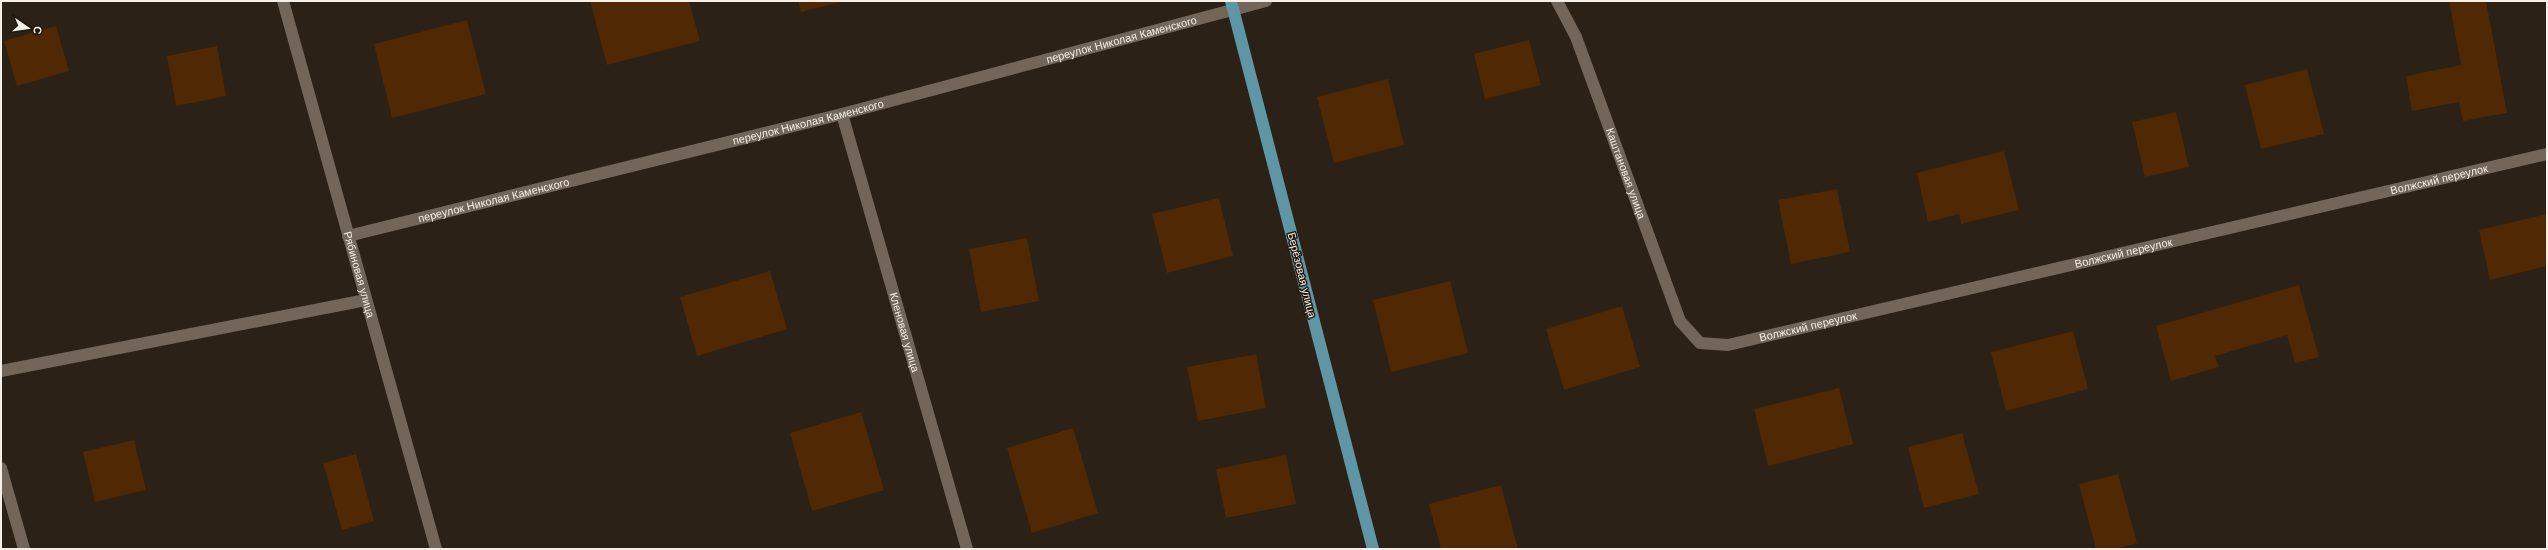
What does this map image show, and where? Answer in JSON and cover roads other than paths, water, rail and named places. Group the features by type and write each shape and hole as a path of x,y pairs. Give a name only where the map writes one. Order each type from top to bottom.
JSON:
{"main road":[{"name":"Берёзовая улица","path":"1233,6 1373,549"}],"street":[{"name":"Рябиновая улица","path":"283,1 436,549"},
{"name":"переулок Николая Каменского","path":"348,236 842,114 1233,6 1266,1"},
{"name":"Каштановая улица","path":"1557,1 1576,37 1680,321 1700,343"},
{"name":"Кленовая улица","path":"842,114 967,549"},
{"name":"Волжский переулок","path":"1700,343 1728,345 2547,154"},
{"path":"1,371 366,300"},
{"path":"1,468 24,549"}]}
